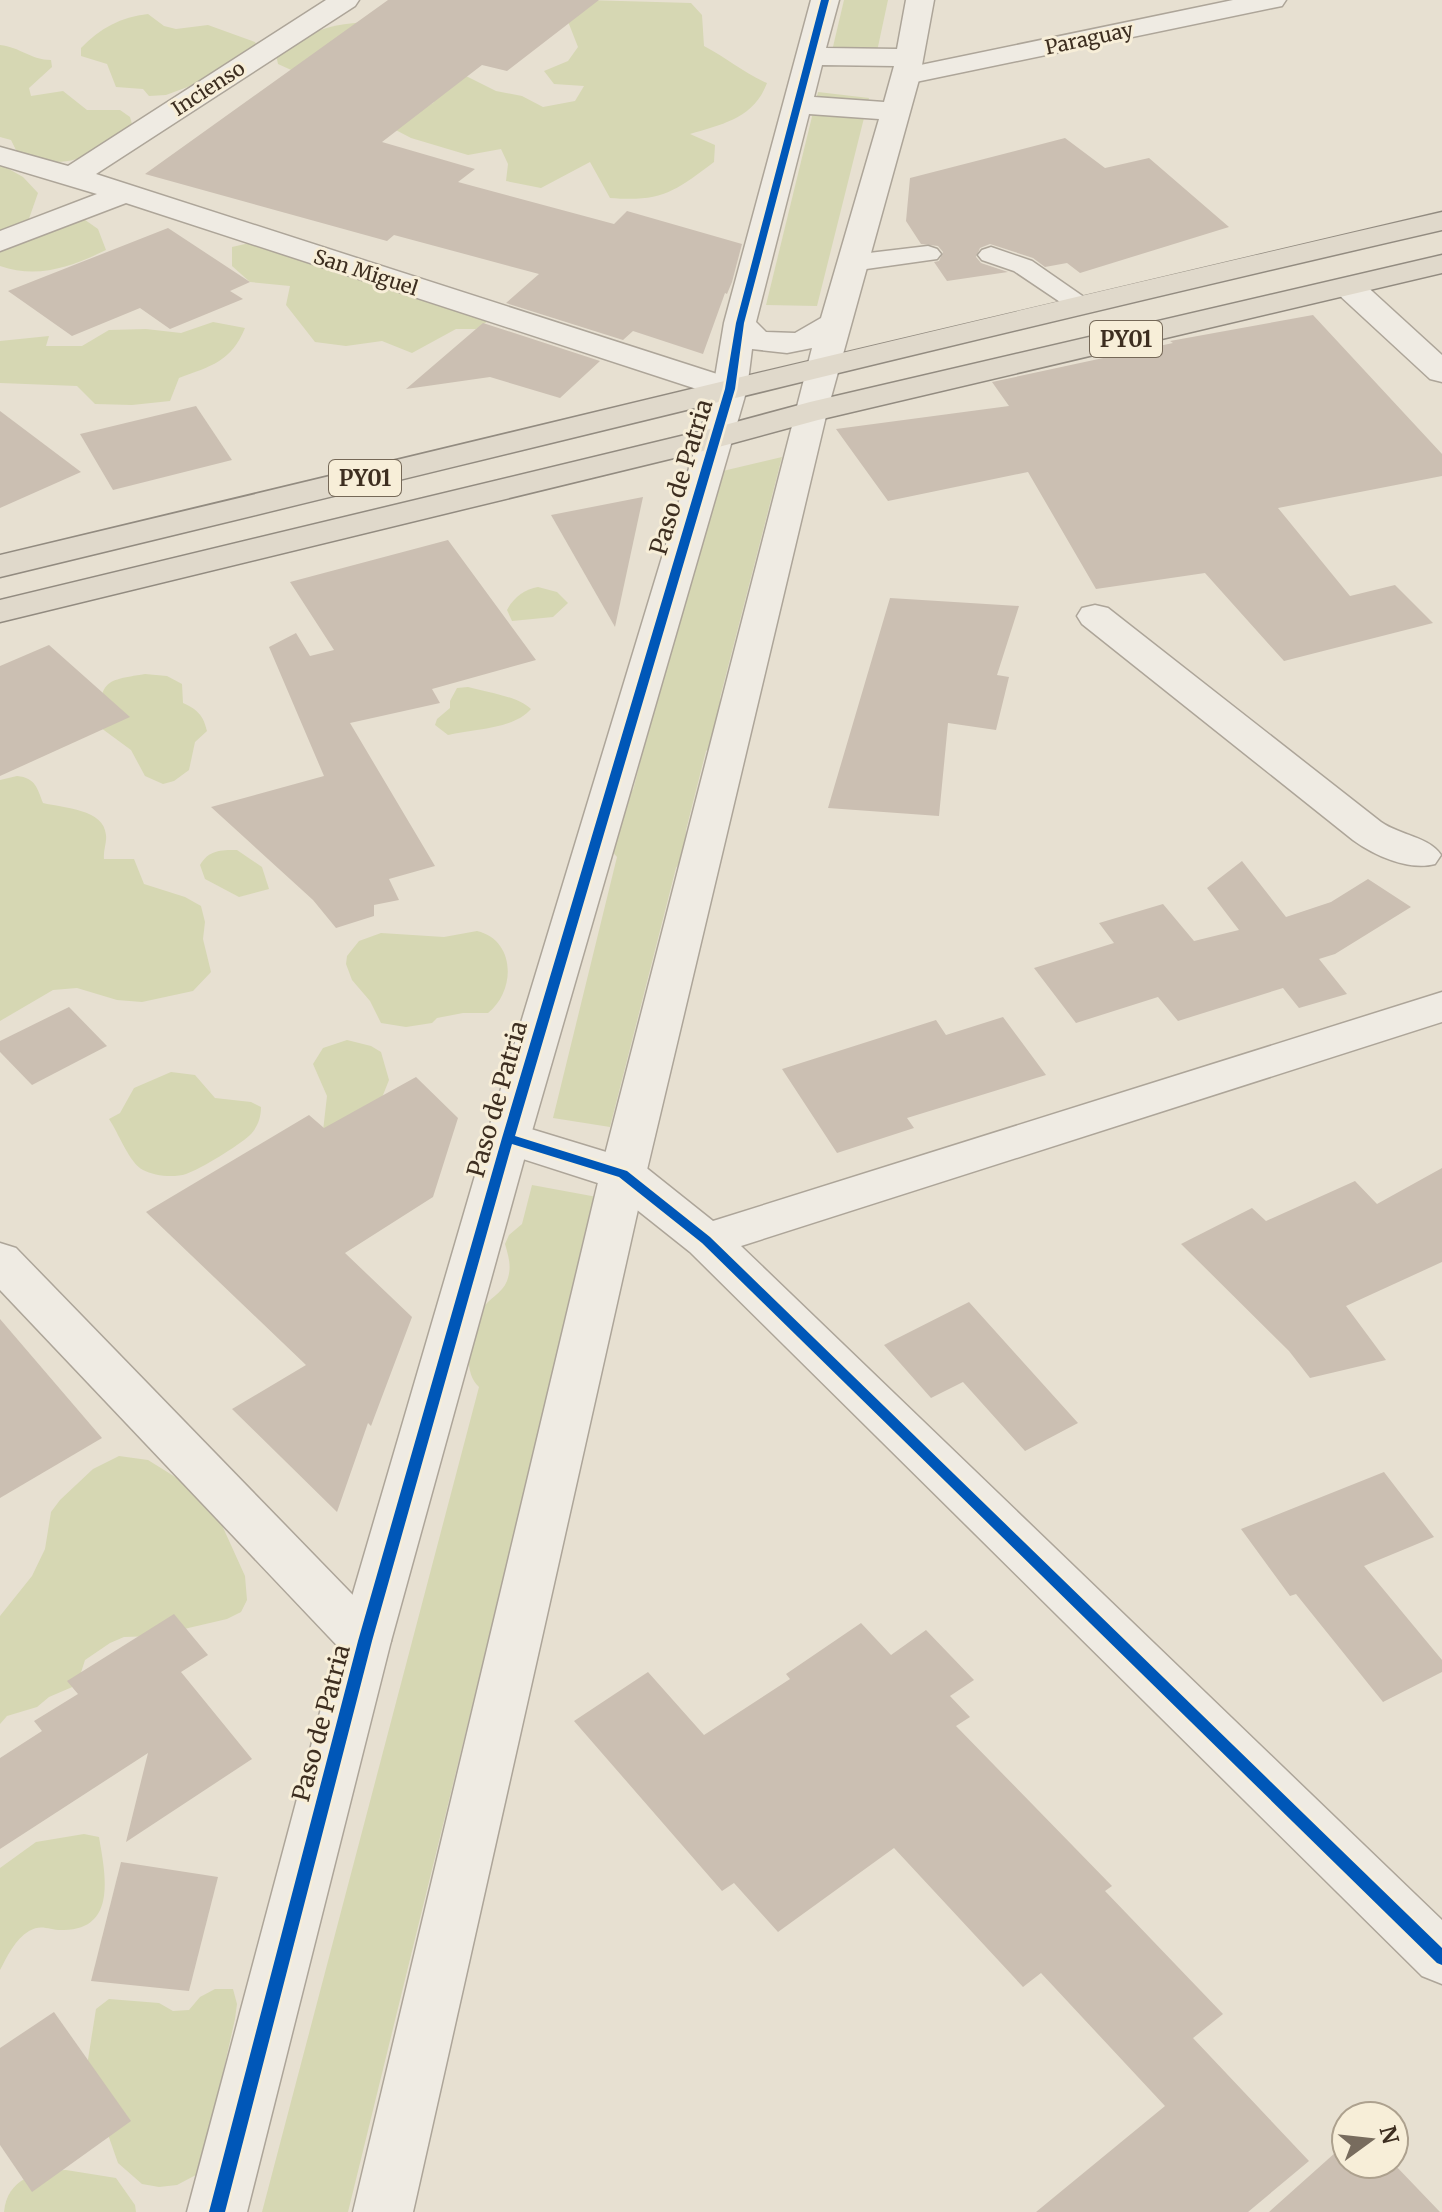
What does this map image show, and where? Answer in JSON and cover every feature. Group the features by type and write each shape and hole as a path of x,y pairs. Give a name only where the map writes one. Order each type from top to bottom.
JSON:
{"highway":[{"name":"PY01","path":"0,611 715,438 816,391 1081,304 1442,221"},
{"name":"PY01","path":"0,566 730,389 816,391 1350,288 1442,264"}],"street":[{"name":"Incienso","path":"72,176 345,0"},
{"name":"Paso de Patria","path":"217,2212 365,1641 508,1138 730,389 740,323 825,0"},
{"path":"383,2212 623,1174 816,391 907,67 920,0"},
{"name":"Paraguay","path":"811,56 907,67 1272,0"},
{"path":"798,105 895,111"},
{"name":"San Miguel","path":"0,156 72,176 730,389"},
{"path":"0,242 123,194"},
{"path":"1350,288 1442,372"},
{"path":"740,323 753,339 786,343 814,339 835,323"},
{"path":"1095,616 1367,831 1381,841 1435,863"},
{"path":"706,1240 1442,1007"},
{"path":"508,1138 623,1174 706,1240 1442,1958"},
{"path":"0,1260 365,1641"}],"lane":[{"path":"852,263 928,254"},
{"path":"991,255 1023,266 1081,304"}],"green space":[{"path":"586,0 691,3 702,15 704,46 767,83 746,112 725,123 690,134 715,145 714,162 688,181 655,196 610,198 590,162 541,188 506,181 508,164 501,149 468,155 411,138 390,127 433,103 442,90 466,76 496,91 522,96 543,107 575,101 584,86 554,84 544,71 568,61 578,47 567,19"},
{"path":"844,0 888,0 876,56 832,51"},
{"path":"148,14 164,26 176,29 208,25 255,42 258,49 227,84 193,85 166,95 149,96 143,89 116,87 107,64 81,56 81,48 112,25"},
{"path":"371,22 300,74 278,64 275,50 299,38 332,27"},
{"path":"0,45 51,60 52,67 29,88 31,96 63,91 87,110 120,110 130,117 132,124 105,145 80,158 52,162 18,154 11,140 0,137"},
{"path":"818,92 869,98 817,306 766,305"},
{"path":"0,164 23,177 38,193 25,230 78,215 98,229 106,250 80,262 41,271 0,266"},
{"path":"267,239 300,243 340,274 499,314 476,329 456,329 412,353 382,341 346,346 315,342 286,305 290,286 250,282 232,266 232,247"},
{"path":"213,322 245,328 226,356 179,378 170,401 132,405 95,404 77,386 0,383 0,341 49,336 46,346 82,346 109,330 146,329 181,333"},
{"path":"782,457 720,698 722,706 711,747 706,751 686,830 685,854 676,868 610,1127 553,1118 617,857 610,849 624,792 633,790 640,763 634,743 710,474"},
{"path":"538,587 557,592 568,603 553,617 512,621 507,610 513,602 524,592"},
{"path":"145,674 167,676 182,684 183,703 199,714 207,731 195,742 189,770 174,781 163,784 145,776 131,750 97,725 103,691 107,686 120,679"},
{"path":"468,687 510,698 531,709 515,721 448,735 435,725 437,719 450,708 457,688"},
{"path":"17,776 32,781 43,803 82,811 98,820 104,826 106,835 104,859 134,859 144,884 185,897 201,906 205,922 203,939 211,972 193,991 142,1002 117,1000 77,988 53,990 0,1021 0,780"},
{"path":"237,850 262,867 269,889 239,897 205,879 200,865 207,856"},
{"path":"477,931 490,936 499,945 508,967 504,992 488,1013 463,1013 406,1027 381,1023 370,1001 352,980 346,964 347,956 359,941 381,933 444,937"},
{"path":"347,1040 381,1052 389,1080 381,1100 323,1131 327,1096 313,1064 323,1048"},
{"path":"171,1072 195,1075 215,1098 251,1102 261,1107 257,1125 244,1140 193,1171 170,1176 153,1174 138,1167 109,1119 120,1113 134,1088"},
{"path":"532,1185 597,1197 348,2212 262,2212 479,1387 470,1370 471,1339 482,1310 507,1281 510,1267 505,1244 509,1235 522,1224"},
{"path":"119,1456 148,1460 201,1493 221,1523 245,1576 247,1600 241,1612 227,1619 154,1636 124,1637 110,1643 85,1660 77,1685 49,1697 37,1707 7,1716 0,1724 0,1616 32,1576 45,1549 51,1512 93,1469"},
{"path":"84,1834 99,1837 105,1882 100,1910 93,1920 81,1927 64,1930 38,1928 24,1934 0,1970 0,1868 36,1842"},
{"path":"215,1989 233,1989 237,2004 220,2086 227,2137 211,2167 177,2185 159,2187 142,2184 118,2163 86,2072 96,2009 109,1999 159,2003 173,2011 189,2010 200,1997"},
{"path":"66,2170 116,2178 135,2205 136,2212 4,2212 6,2200 17,2184 44,2172"}],"building":[{"path":"388,0 599,0 507,71 482,65 382,142 475,169 458,182 614,224 627,211 742,244 732,282 703,354 633,331 623,340 506,303 539,274 394,235 387,241 145,174"},
{"path":"1065,138 1105,168 1149,158 1229,227 1080,273 1067,263 1045,267 1033,258 990,244 980,248 976,257 981,263 1008,272 947,281 934,262 939,261 943,252 938,246 921,244 906,221 910,178"},
{"path":"168,228 250,282 230,291 243,299 170,329 140,308 72,336 8,291"},
{"path":"1313,315 1442,454 1442,476 1278,508 1350,596 1395,585 1433,623 1284,661 1205,573 1096,589 1028,472 888,501 836,429 1009,406 992,382 1173,343 1170,341"},
{"path":"483,323 600,361 560,398 490,377 406,389"},
{"path":"196,406 232,460 113,490 80,434"},
{"path":"0,411 81,472 0,508"},
{"path":"643,497 615,627 551,515"},
{"path":"448,540 536,660 432,689 440,703 350,723 435,866 389,879 399,900 374,905 374,916 336,928 313,900 211,807 324,776 269,647 296,633 310,656 334,650 290,582"},
{"path":"890,598 1019,606 997,675 1009,677 996,730 948,723 939,816 828,808"},
{"path":"49,645 130,717 0,776 0,666"},
{"path":"1242,861 1286,917 1331,902 1368,879 1411,907 1335,954 1319,959 1347,994 1299,1008 1283,988 1178,1021 1158,997 1076,1023 1034,968 1114,943 1099,923 1163,904 1194,941 1239,930 1207,888"},
{"path":"69,1007 107,1046 32,1085 0,1052 0,1041"},
{"path":"1003,1017 1046,1075 907,1118 914,1128 837,1153 782,1069 936,1020 946,1035"},
{"path":"416,1077 458,1118 433,1197 345,1253 412,1317 371,1426 368,1423 337,1512 232,1409 306,1365 146,1212 309,1115 324,1128"},
{"path":"1442,1168 1442,1262 1346,1306 1386,1360 1310,1378 1289,1351 1181,1244 1252,1208 1266,1221 1355,1181 1377,1204"},
{"path":"969,1302 1078,1423 1025,1451 963,1382 931,1398 884,1345"},
{"path":"0,1319 102,1438 0,1498"},
{"path":"1384,1472 1434,1537 1364,1566 1442,1660 1442,1672 1383,1702 1296,1594 1290,1596 1241,1529"},
{"path":"174,1614 208,1655 181,1672 252,1759 126,1842 148,1753 0,1849 0,1758 42,1731 34,1721 78,1694 67,1681"},
{"path":"861,1623 891,1655 926,1630 974,1680 950,1696 970,1717 956,1726 1112,1886 1105,1891 1223,2014 1193,2038 1309,2161 1248,2212 1036,2212 1165,2106 1041,1973 1023,1987 894,1848 778,1932 734,1883 722,1891 574,1721 648,1672 704,1735 790,1679 786,1674"},
{"path":"121,1862 218,1877 189,1991 91,1981"},
{"path":"54,2012 131,2121 32,2192 0,2145 0,2048"},
{"path":"1330,2157 1330,2180 1409,2180 1440,2212 1269,2212"}],"cycle path":[{"path":"217,2212 365,1641 508,1138 730,389 740,323 825,0"},
{"path":"508,1138 623,1174 706,1240 1442,1958"}]}
